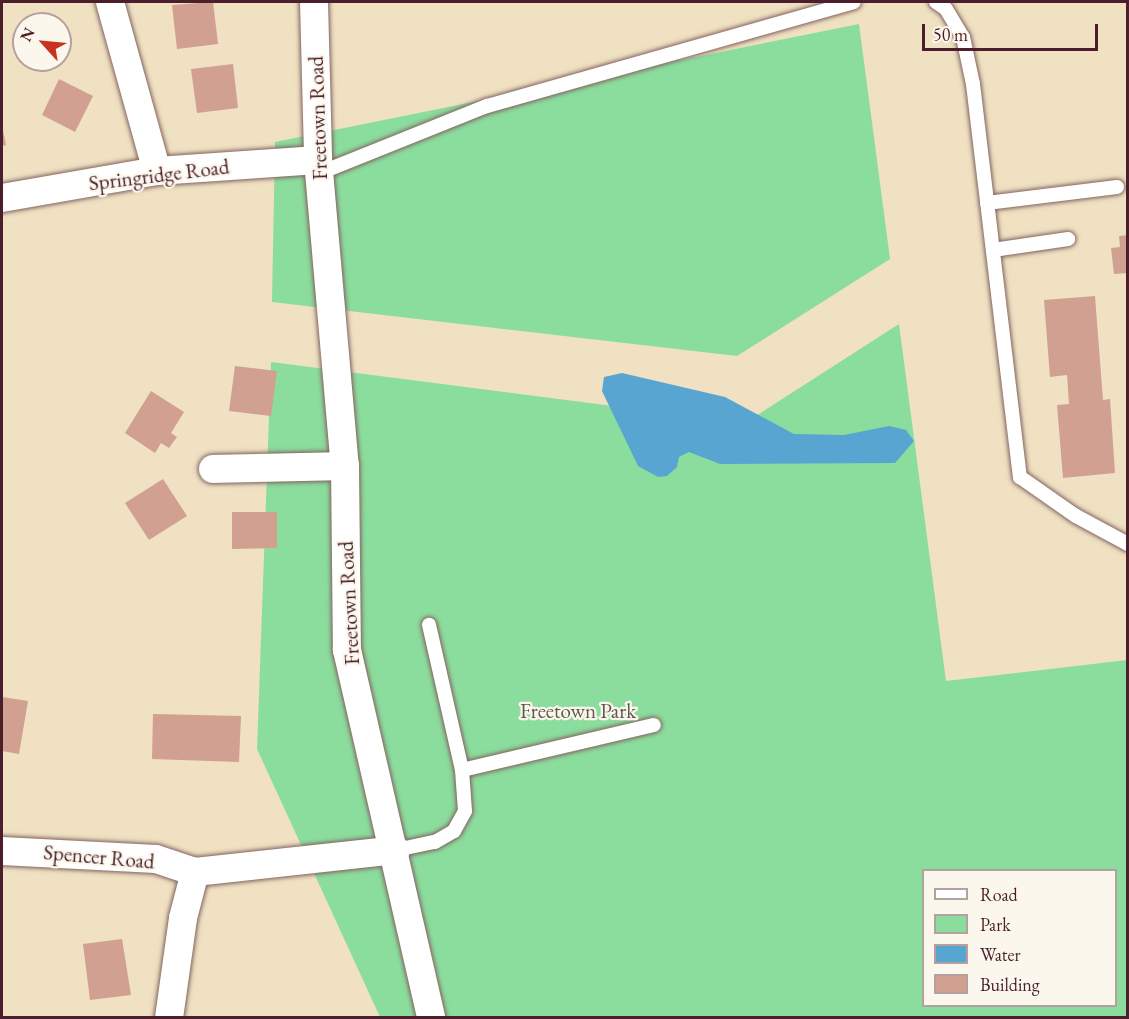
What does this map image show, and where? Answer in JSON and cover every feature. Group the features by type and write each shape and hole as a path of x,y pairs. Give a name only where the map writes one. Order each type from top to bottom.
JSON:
{"street":[{"path":"110,2 157,171"},
{"name":"Freetown Road","path":"314,2 319,166 345,466 348,650 357,704 396,850 431,1017"},
{"name":"Springridge Road","path":"2,198 157,171 319,166"},
{"path":"213,468 345,466"},
{"path":"169,1017 183,918 195,872 396,850"},
{"name":"Spencer Road","path":"2,851 156,859 195,872"}],"lane":[{"path":"319,166 487,106 854,2"},
{"path":"936,2 946,9 963,37 973,84 1020,477 1076,516 1128,544"},
{"path":"987,203 1118,187"},
{"path":"993,250 1068,239"},
{"path":"396,850 435,842 454,831 465,811 462,770 429,625"},
{"path":"462,770 654,725"}],"green space":[{"path":"859,24 890,259 737,356 272,302 275,142"},
{"name":"Freetown Park","path":"899,324 946,681 1127,660 1127,1017 380,1017 257,749 271,362 745,423"}],"water":[{"path":"622,373 725,397 794,434 844,435 889,426 906,430 914,441 895,463 720,464 689,452 679,457 677,467 667,476 658,477 638,466 602,391 604,377"}],"building":[{"path":"213,2 218,44 177,49 172,5"},
{"path":"233,64 238,108 197,113 191,69"},
{"path":"59,79 93,96 75,132 42,115"},
{"path":"2,126 6,145 2,146"},
{"path":"1128,235 1128,273 1114,274 1111,248 1120,247 1119,236"},
{"path":"1095,296 1103,400 1110,399 1115,473 1063,478 1057,405 1069,404 1067,375 1050,377 1044,300"},
{"path":"235,366 277,371 271,416 229,411"},
{"path":"151,391 184,412 171,433 177,437 169,448 161,443 155,453 125,433"},
{"path":"163,479 187,516 149,540 125,503"},
{"path":"232,512 277,512 277,548 232,549"},
{"path":"2,697 28,701 19,754 2,751"},
{"path":"153,714 241,716 239,762 152,759"},
{"path":"122,939 131,995 90,1000 83,944"}]}
